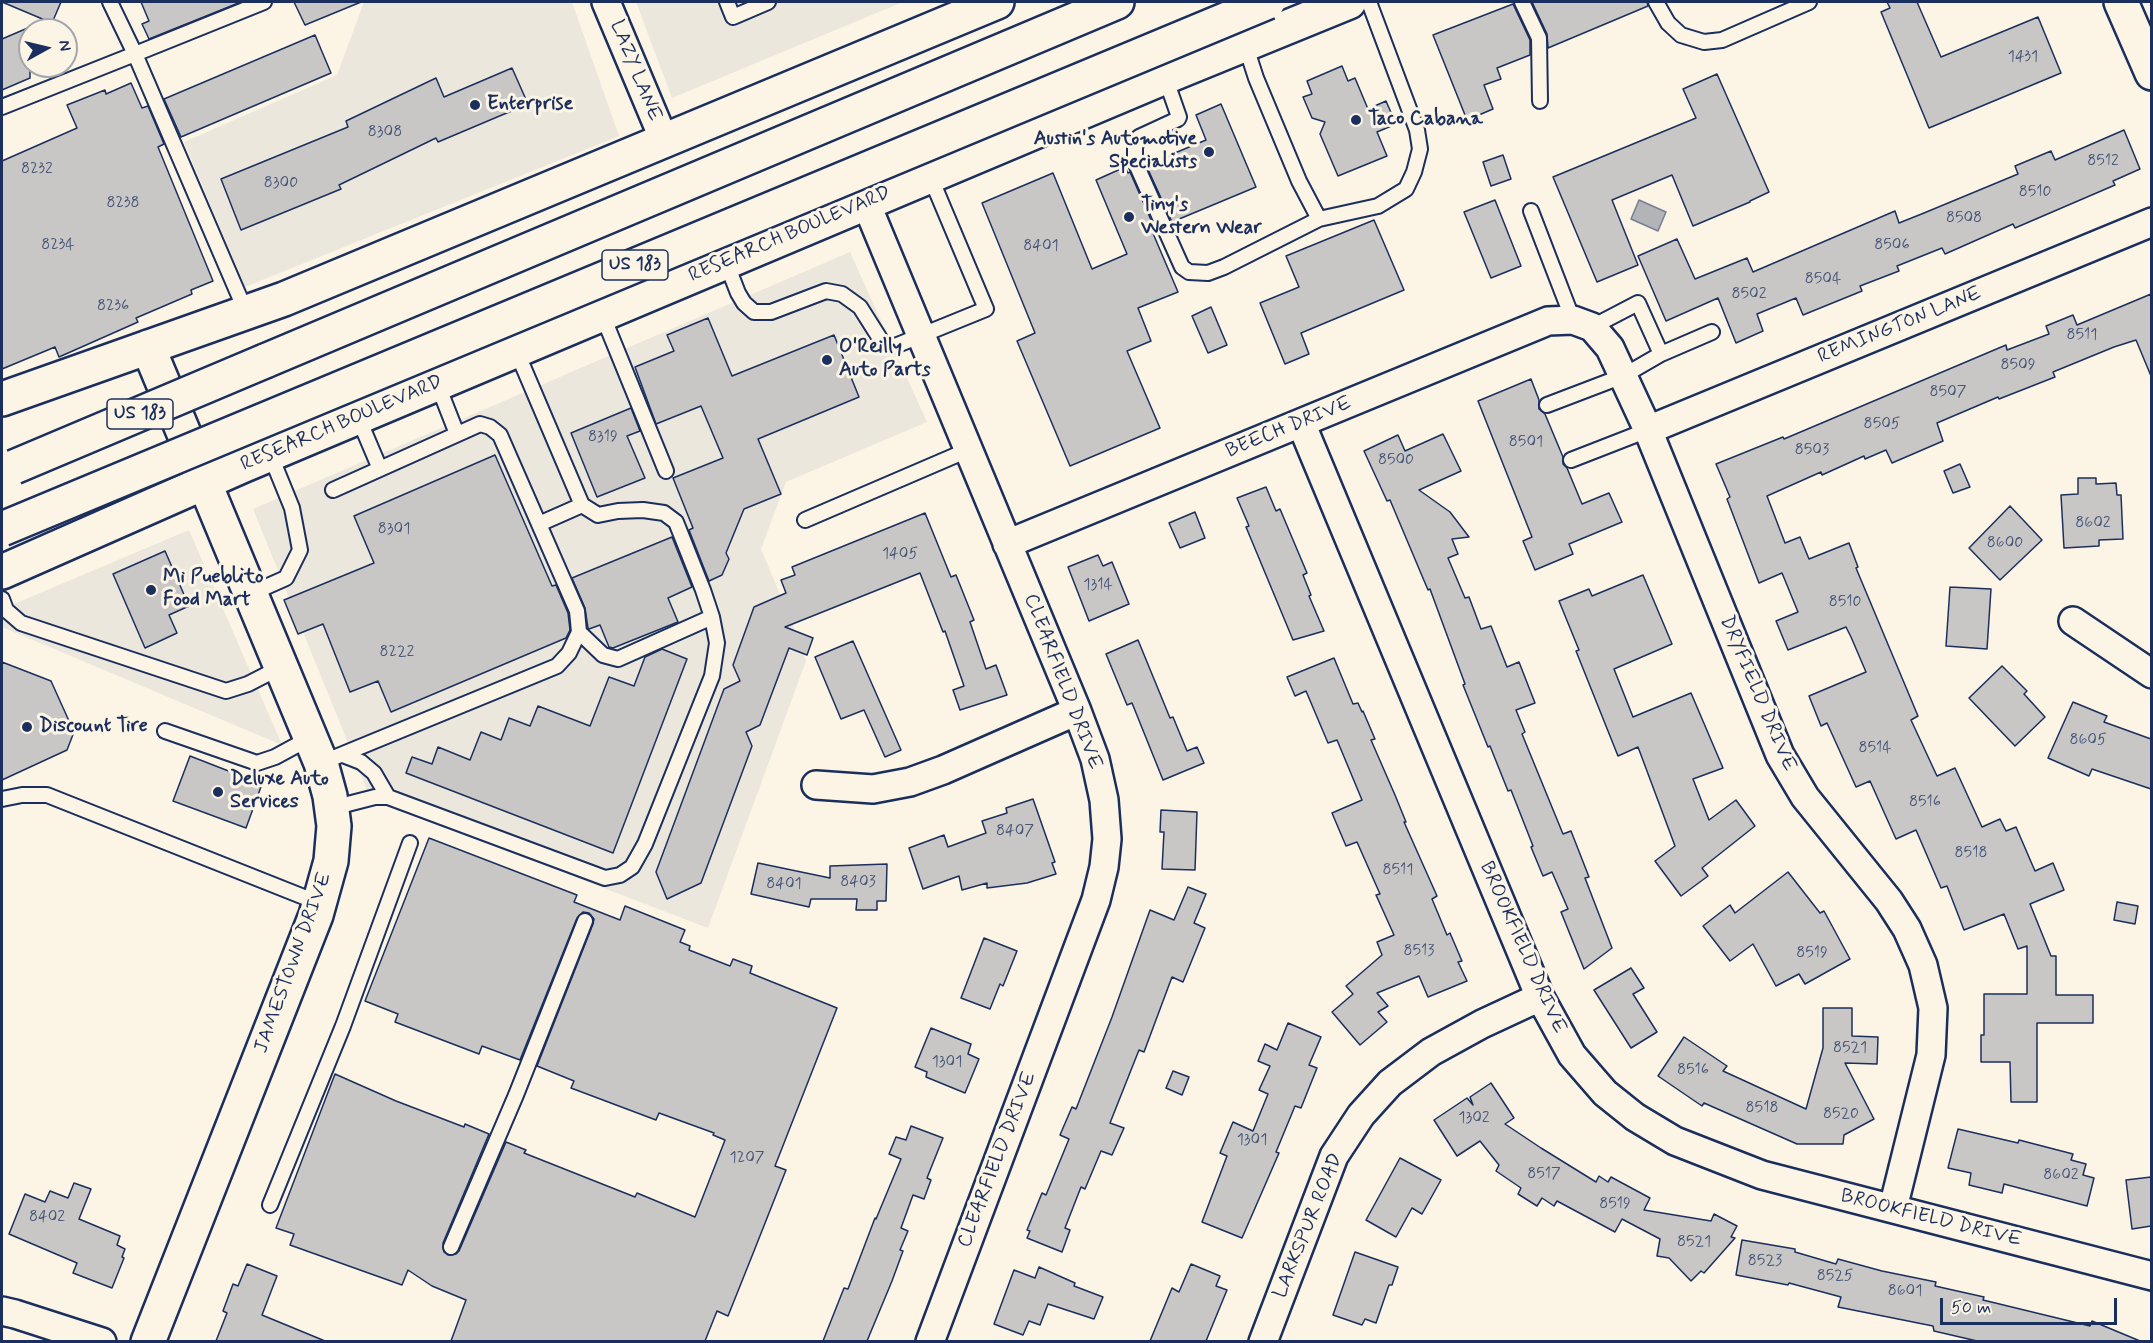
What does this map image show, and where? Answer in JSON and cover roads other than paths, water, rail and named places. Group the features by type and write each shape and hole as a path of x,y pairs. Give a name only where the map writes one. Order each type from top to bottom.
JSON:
{"main road":[{"path":"2,399 295,294 997,2"},
{"name":"US 183","path":"6,469 1117,2"},
{"name":"US 183","path":"2,529 1268,2"},
{"name":"RESEARCH BOULEVARD","path":"2,572 204,482 437,383 1349,2"},
{"path":"2121,2 2151,73"},
{"name":"JAMESTOWN DRIVE","path":"148,347 281,667 325,752 334,826 331,861 319,903 148,1341"},
{"path":"189,446 211,462 256,460"}],"street":[{"name":"LAZY LANE","path":"606,2 664,140"},
{"name":"CLEARFIELD DRIVE","path":"866,203 1077,711 1095,759 1104,800 1107,839 1104,867 1096,900 939,1339"},
{"name":"REMINGTON LANE","path":"1648,430 2151,222"},
{"name":"BEECH DRIVE","path":"1007,544 1548,321 1583,324"},
{"name":"DRYFIELD DRIVE","path":"1583,324 1610,348 1648,430 1780,755 1805,797 1889,901 1907,929 1923,966 1933,1008 1931,1055 1893,1208"},
{"name":"BROOKFIELD DRIVE","path":"1301,423 1540,997 1572,1055 1605,1093 1635,1117 1676,1142 1762,1175 2151,1276"},
{"path":"2073,621 2151,674"},
{"path":"816,786 873,789 910,782 943,770 1077,711"},
{"name":"LARKSPUR ROAD","path":"1263,1341 1334,1156 1361,1115 1390,1083 1431,1052 1482,1024 1540,997"},
{"path":"2,1311 102,1341"}],"lane":[{"path":"110,2 135,54 246,312"},
{"path":"2,107 264,2"},
{"path":"727,2 733,17 768,2"},
{"path":"1165,77 1179,117 1139,137 1135,147 1136,164 1182,267 1190,272 1208,273 1319,219 1378,206 1406,189 1414,172 1420,149 1417,130 1369,2"},
{"path":"1522,2 1539,38 1540,101"},
{"path":"1656,2 1668,23 1681,35 1704,42 1722,40 1809,2"},
{"path":"1245,44 1256,78 1299,181 1319,219"},
{"path":"726,262 738,293 744,303 754,312 771,312 826,291 842,294 860,308 884,345 895,346 986,309 930,176"},
{"path":"1531,212 1583,324 1638,303 1661,354"},
{"path":"602,314 666,471"},
{"path":"1547,405 1623,376 1661,354 1712,332"},
{"path":"332,808 375,797 388,797 605,878 620,875 632,867 645,844 712,676 717,643 712,617 676,522 664,513 643,510 598,515 582,505 516,350"},
{"path":"437,383 457,434"},
{"path":"358,417 380,469"},
{"path":"165,731 257,763 275,758 325,752 557,666 569,653 579,632 577,611 500,435 490,427 480,424 333,490"},
{"path":"1570,460 1648,430"},
{"path":"805,520 968,450"},
{"path":"250,594 286,578 300,550 292,508 256,460"},
{"path":"539,524 582,505"},
{"path":"2,599 6,610 21,623 226,691 248,684 281,667"},
{"path":"579,632 603,655 618,659 712,617"},
{"path":"325,752 361,762 374,772 388,797"},
{"path":"2,799 22,795 47,795 319,903"},
{"path":"270,1205 343,1026 410,843"},
{"path":"451,1247 516,1095 585,921"}],"place":[{"name":"Enterprise","path":"475,105"},
{"name":"Taco Cabana","path":"1356,120"},
{"name":"Austin's Automotive Specialists","path":"1209,152"},
{"name":"Tiny's Western Wear","path":"1129,217"},
{"name":"O'Reilly Auto Parts","path":"827,360"},
{"name":"Mi Pueblito Food Mart","path":"151,590"},
{"name":"Discount Tire","path":"27,727"},
{"name":"Deluxe Auto Services","path":"218,792"}]}
